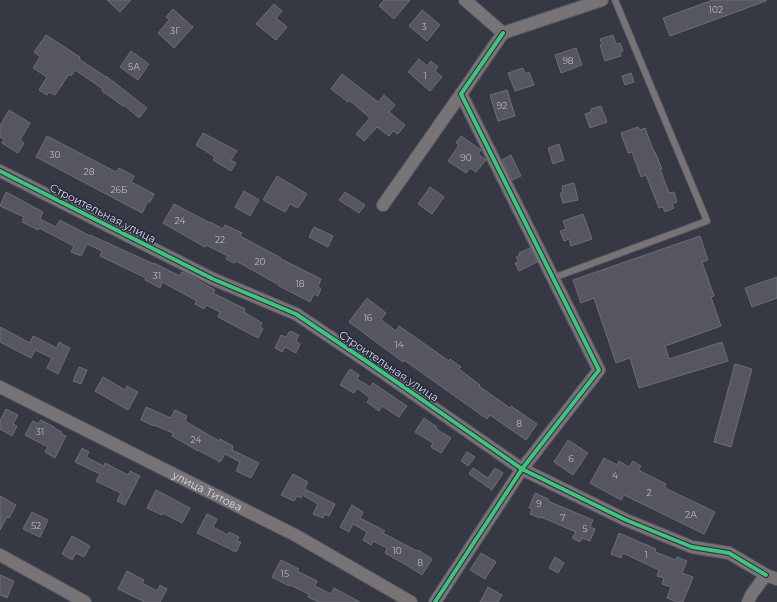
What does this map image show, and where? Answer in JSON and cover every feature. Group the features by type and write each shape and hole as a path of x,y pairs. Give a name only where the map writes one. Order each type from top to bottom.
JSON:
{"street":[{"path":"465,0 503,33"},
{"path":"382,205 503,33 602,0"},
{"path":"435,602 522,469 599,370 461,94"},
{"name":"Строительная улица","path":"0,171 213,279 296,314 522,469 626,520 692,547 729,553 772,577"},
{"name":"улица Титова","path":"0,387 295,535 411,602"},
{"path":"0,555 85,602"},
{"path":"748,602 751,595 772,577"}],"lane":[{"path":"552,278 707,221 615,0"}],"building":[{"path":"107,0 131,0 120,12"},
{"path":"384,0 410,0 394,19 379,6"},
{"path":"713,0 766,1 670,36 663,18"},
{"path":"274,4 282,11 276,18 287,27 276,40 256,24"},
{"path":"173,9 193,27 174,48 158,33 169,20 166,17"},
{"path":"422,10 440,25 427,41 409,26"},
{"path":"46,35 80,57 79,59 106,76 147,108 139,118 124,105 123,106 102,91 103,89 75,70 71,76 69,74 55,95 49,92 47,95 39,90 47,77 33,68 40,57 34,52"},
{"path":"613,35 616,44 620,43 623,51 620,51 621,56 605,61 600,45 602,44 600,39"},
{"path":"576,48 582,65 561,73 555,55"},
{"path":"131,51 149,64 138,80 120,67"},
{"path":"419,59 427,66 431,61 438,67 435,71 442,77 430,91 408,72"},
{"path":"523,68 525,74 529,72 534,85 515,91 508,73"},
{"path":"631,73 634,82 625,85 622,76"},
{"path":"342,74 378,102 384,95 395,105 389,112 405,125 398,134 393,131 389,136 377,127 364,141 356,134 370,118 349,100 348,102 331,89"},
{"path":"507,90 515,116 498,121 490,95"},
{"path":"601,106 607,122 590,128 585,114 591,112 591,109"},
{"path":"9,110 30,123 20,140 24,143 18,153 2,143 4,139 0,137 0,126"},
{"path":"638,127 640,130 645,128 662,169 660,169 669,193 674,192 677,202 672,204 674,208 665,212 663,207 659,208 646,175 641,177 632,152 628,153 621,133"},
{"path":"203,133 237,151 231,160 236,163 231,171 213,160 215,157 196,145"},
{"path":"47,136 116,172 119,168 134,176 131,182 154,194 150,202 148,201 142,213 36,157"},
{"path":"461,136 481,150 478,154 486,160 476,172 470,168 466,173 448,161 459,145 456,143"},
{"path":"559,144 564,160 553,164 548,148"},
{"path":"511,155 521,176 512,180 502,160"},
{"path":"277,176 307,194 298,208 290,204 285,212 263,200"},
{"path":"574,183 578,200 563,203 560,193 563,193 562,186"},
{"path":"430,187 444,197 432,214 418,204"},
{"path":"244,191 259,200 250,216 235,207"},
{"path":"6,192 43,212 40,219 56,227 60,220 90,236 154,263 180,276 182,272 215,290 213,293 245,309 244,312 262,323 260,327 263,329 258,338 218,317 220,312 206,305 204,309 195,304 197,301 162,282 160,288 145,280 146,278 100,256 102,251 87,244 81,256 71,252 74,246 39,228 38,230 22,222 24,217 0,206"},
{"path":"345,192 365,205 359,213 339,200"},
{"path":"174,204 223,229 225,225 242,233 240,236 321,279 318,287 321,289 318,296 314,294 310,302 236,261 234,263 226,259 228,256 206,245 205,247 163,223"},
{"path":"583,214 592,239 571,246 569,239 564,241 560,231 566,229 563,221"},
{"path":"314,227 333,236 328,247 309,237"},
{"path":"700,236 708,260 702,262 714,296 711,297 721,326 665,346 669,359 722,342 728,361 639,388 630,358 616,363 594,298 581,303 573,280"},
{"path":"530,248 537,262 519,271 515,263 519,262 516,257 520,255 519,253"},
{"path":"777,277 777,298 752,307 745,288"},
{"path":"367,298 386,313 381,320 396,331 399,326 449,361 450,359 461,367 459,369 480,385 479,386 510,408 511,406 537,424 526,440 490,415 487,419 404,360 403,362 349,322"},
{"path":"0,327 30,343 33,336 57,348 59,342 70,348 58,374 47,368 52,358 35,350 31,358 0,342"},
{"path":"290,331 299,335 296,341 300,344 296,353 285,347 282,352 275,348 281,335 286,337"},
{"path":"735,364 752,369 731,447 714,442"},
{"path":"79,367 87,370 81,384 73,381"},
{"path":"350,369 359,375 357,379 370,387 373,383 407,406 399,417 382,406 379,411 367,402 370,398 357,388 354,393 340,385"},
{"path":"103,377 125,390 127,386 138,392 128,410 95,391"},
{"path":"146,407 171,418 175,410 187,416 185,421 219,441 220,439 233,446 232,450 259,463 251,478 236,471 240,462 225,454 220,462 172,436 173,433 141,420"},
{"path":"6,409 18,415 13,424 17,426 12,436 0,429 0,421"},
{"path":"424,418 437,427 436,429 451,438 441,453 431,447 433,443 415,432"},
{"path":"41,420 62,432 61,434 66,436 55,458 45,452 48,447 25,435 33,421 38,424"},
{"path":"568,440 588,453 573,475 554,462"},
{"path":"82,448 89,452 86,457 104,466 105,463 128,475 130,471 140,476 125,505 117,501 121,493 96,481 100,474 75,462"},
{"path":"467,452 475,457 468,466 461,461"},
{"path":"604,458 617,465 619,461 629,467 633,461 641,466 638,470 666,484 665,488 715,512 704,534 624,495 621,500 590,483"},
{"path":"473,468 488,478 495,468 503,473 492,490 469,474"},
{"path":"293,474 308,482 301,498 297,496 294,501 281,495"},
{"path":"156,490 190,508 182,523 163,513 162,515 147,508"},
{"path":"307,490 335,504 329,516 325,514 323,518 313,514 318,504 304,496"},
{"path":"535,493 548,499 548,501 593,520 590,527 595,529 590,541 582,538 580,542 572,538 576,532 541,517 540,518 530,514 532,509 529,508"},
{"path":"0,496 16,505 0,530"},
{"path":"352,505 363,512 360,518 385,531 383,533 417,551 418,550 432,559 422,575 385,553 387,548 373,541 371,545 363,540 367,532 353,524 349,532 340,527"},
{"path":"32,512 48,520 40,537 23,529"},
{"path":"207,514 217,519 213,527 228,535 229,532 239,537 237,541 241,542 236,552 197,533"},
{"path":"619,533 656,549 655,552 676,560 677,557 687,561 682,573 693,577 683,602 677,602 667,598 671,587 662,584 664,578 657,576 659,570 623,553 621,558 611,554"},
{"path":"72,536 90,546 84,557 76,553 72,560 62,554"},
{"path":"481,553 496,562 485,579 470,570"},
{"path":"555,557 564,563 558,573 549,568"},
{"path":"281,560 299,569 297,571 317,581 315,586 331,594 334,588 360,602 319,602 308,597 309,594 272,577"},
{"path":"127,571 144,580 142,583 157,591 160,585 167,589 160,602 145,602 118,589"},
{"path":"0,575 14,581 7,598 0,595"},
{"path":"488,587 502,595 498,602 480,602"}],"cycle path":[{"path":"435,602 522,469 599,370 461,94 503,33"},
{"path":"0,171 213,279 296,314 522,469 626,520 692,547 729,553 766,575"}]}
